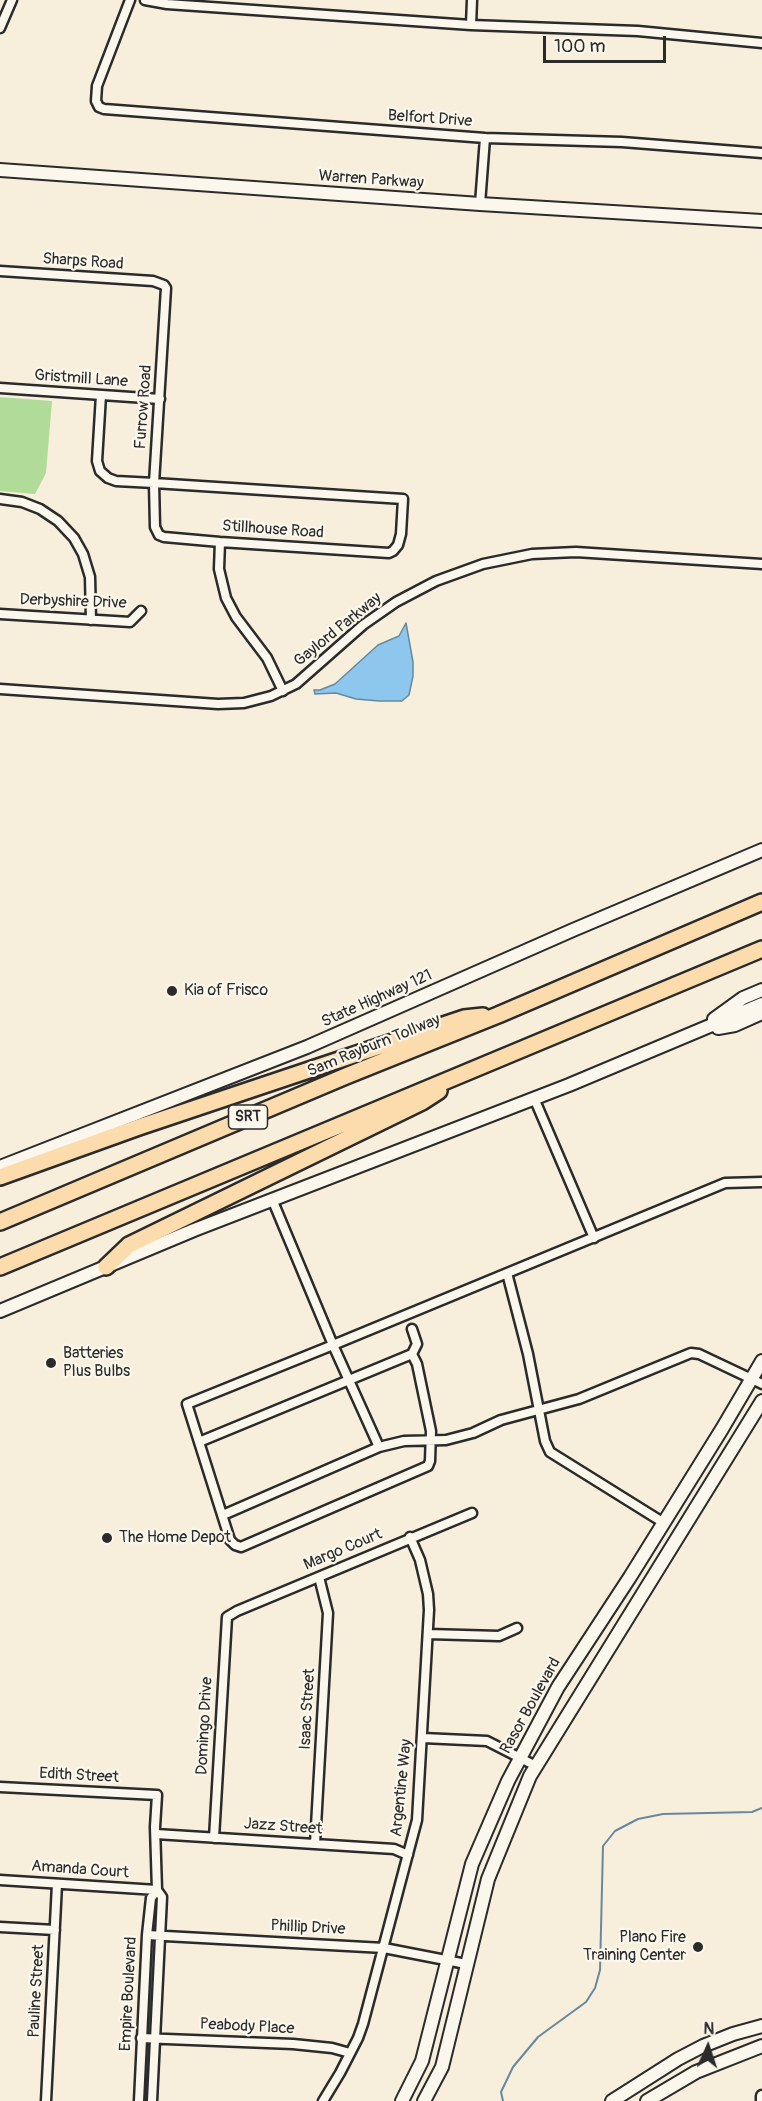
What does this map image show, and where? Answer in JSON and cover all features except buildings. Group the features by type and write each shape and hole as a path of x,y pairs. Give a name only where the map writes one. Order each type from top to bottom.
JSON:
{"highway":[{"name":"Sam Rayburn Tollway","path":"0,1221 346,1076 498,1016 762,902"},
{"name":"SRT","path":"0,1267 762,949"},
{"path":"0,1177 139,1127 464,1018 498,1016"},
{"path":"106,1267 129,1245 422,1102 482,1065"}],"main road":[{"name":"Warren Parkway","path":"0,170 480,204 762,221"},
{"name":"Warren Parkway","path":"740,220 762,227"},
{"name":"State Highway 121","path":"0,1167 308,1047 573,930 762,850"},
{"path":"696,1032 743,998 762,990"},
{"path":"0,1311 272,1199 534,1098 762,1004"},
{"path":"696,1032 735,1025 762,1013"},
{"name":"Rasor Boulevard","path":"402,2101 422,2061 472,1864 508,1781 558,1687 757,1381 762,1361"},
{"name":"Rasor Boulevard","path":"424,2101 442,2067 488,1879 530,1776 762,1401"},
{"path":"612,2101 678,2059 703,2046 762,2026"},
{"path":"647,2101 696,2072 762,2046"}],"street":[{"path":"0,28 12,0"},
{"name":"Belfort Drive","path":"130,0 97,86 95,96 97,104 104,109 485,138 622,142 762,153"},
{"path":"145,0 167,4 471,25 638,31 762,43"},
{"path":"471,25 472,0"},
{"path":"480,204 485,138"},
{"name":"Sharps Road","path":"0,271 153,281 164,285"},
{"name":"Furrow Road","path":"157,532 154,521 154,483 166,293 164,285"},
{"name":"Gristmill Lane","path":"0,388 160,399"},
{"path":"101,395 97,459 100,471 111,480 154,483"},
{"name":"Stillhouse Road","path":"154,483 403,499 400,540 396,548 389,553 164,537 157,532"},
{"path":"0,499 22,502 40,509 58,520 71,534 83,554 88,569 91,585 91,620"},
{"path":"220,542 219,569 226,598 236,617 267,658 283,691"},
{"name":"Gaylord Parkway","path":"0,689 226,704 253,701 283,691 310,673 355,632 396,602 436,581 483,564 532,554 576,552 762,564"},
{"name":"Derbyshire Drive","path":"0,615 130,622 141,611"},
{"path":"534,1098 594,1238"},
{"path":"412,1354 417,1364 431,1431 428,1466 241,1547 235,1545 230,1540 187,1404 725,1183 762,1182"},
{"path":"272,1199 347,1379 379,1447"},
{"path":"507,1274 528,1354 545,1441 550,1452 664,1523"},
{"path":"199,1442 412,1354 417,1344 411,1329"},
{"path":"223,1515 379,1447 404,1441 446,1440 473,1433 501,1420 579,1398 683,1355 699,1354 757,1381"},
{"name":"Margo Court","path":"227,1617 410,1537 472,1513"},
{"name":"Argentine Way","path":"323,2101 350,2053 363,2024 417,1820 423,1738 428,1594 420,1560 410,1537"},
{"name":"Isaac Street","path":"315,1844 328,1613 319,1576"},
{"name":"Domingo Drive","path":"214,1838 227,1617"},
{"path":"428,1634 499,1636 517,1628"},
{"path":"423,1738 487,1741 536,1766"},
{"name":"Edith Street","path":"0,1787 157,1795"},
{"name":"Empire Boulevard","path":"152,2101 162,1897 157,1890 157,1795"},
{"name":"Jazz Street","path":"156,1834 394,1849 408,1856"},
{"name":"Amanda Court","path":"0,1880 157,1890"},
{"name":"Pauline Street","path":"46,2101 57,1884"},
{"name":"Empire Boulevard","path":"139,2101 147,1935 151,1898 157,1890"},
{"path":"0,1927 55,1930"},
{"name":"Phillip Drive","path":"147,1935 384,1948 466,1964"},
{"name":"Peabody Place","path":"141,2037 293,2044 332,2048 350,2053"},
{"path":"762,2096 762,2101"}],"green space":[{"path":"0,397 52,401 46,473 35,494 0,491"}],"water":[{"path":"406,623 413,662 413,676 409,695 402,701 356,699 336,693 315,694 314,690 335,684 378,645 399,636"}],"waterway":[{"path":"503,2101 501,2092 513,2067 538,2037 586,2002 595,1988 600,1970 603,1846 615,1831 638,1819 663,1814 752,1812 762,1808"}],"place":[{"name":"Kia of Frisco","path":"172,991"},
{"name":"Batteries Plus Bulbs","path":"51,1363"},
{"name":"The Home Depot","path":"107,1538"},
{"name":"Plano Fire Training Center","path":"698,1947"}]}
